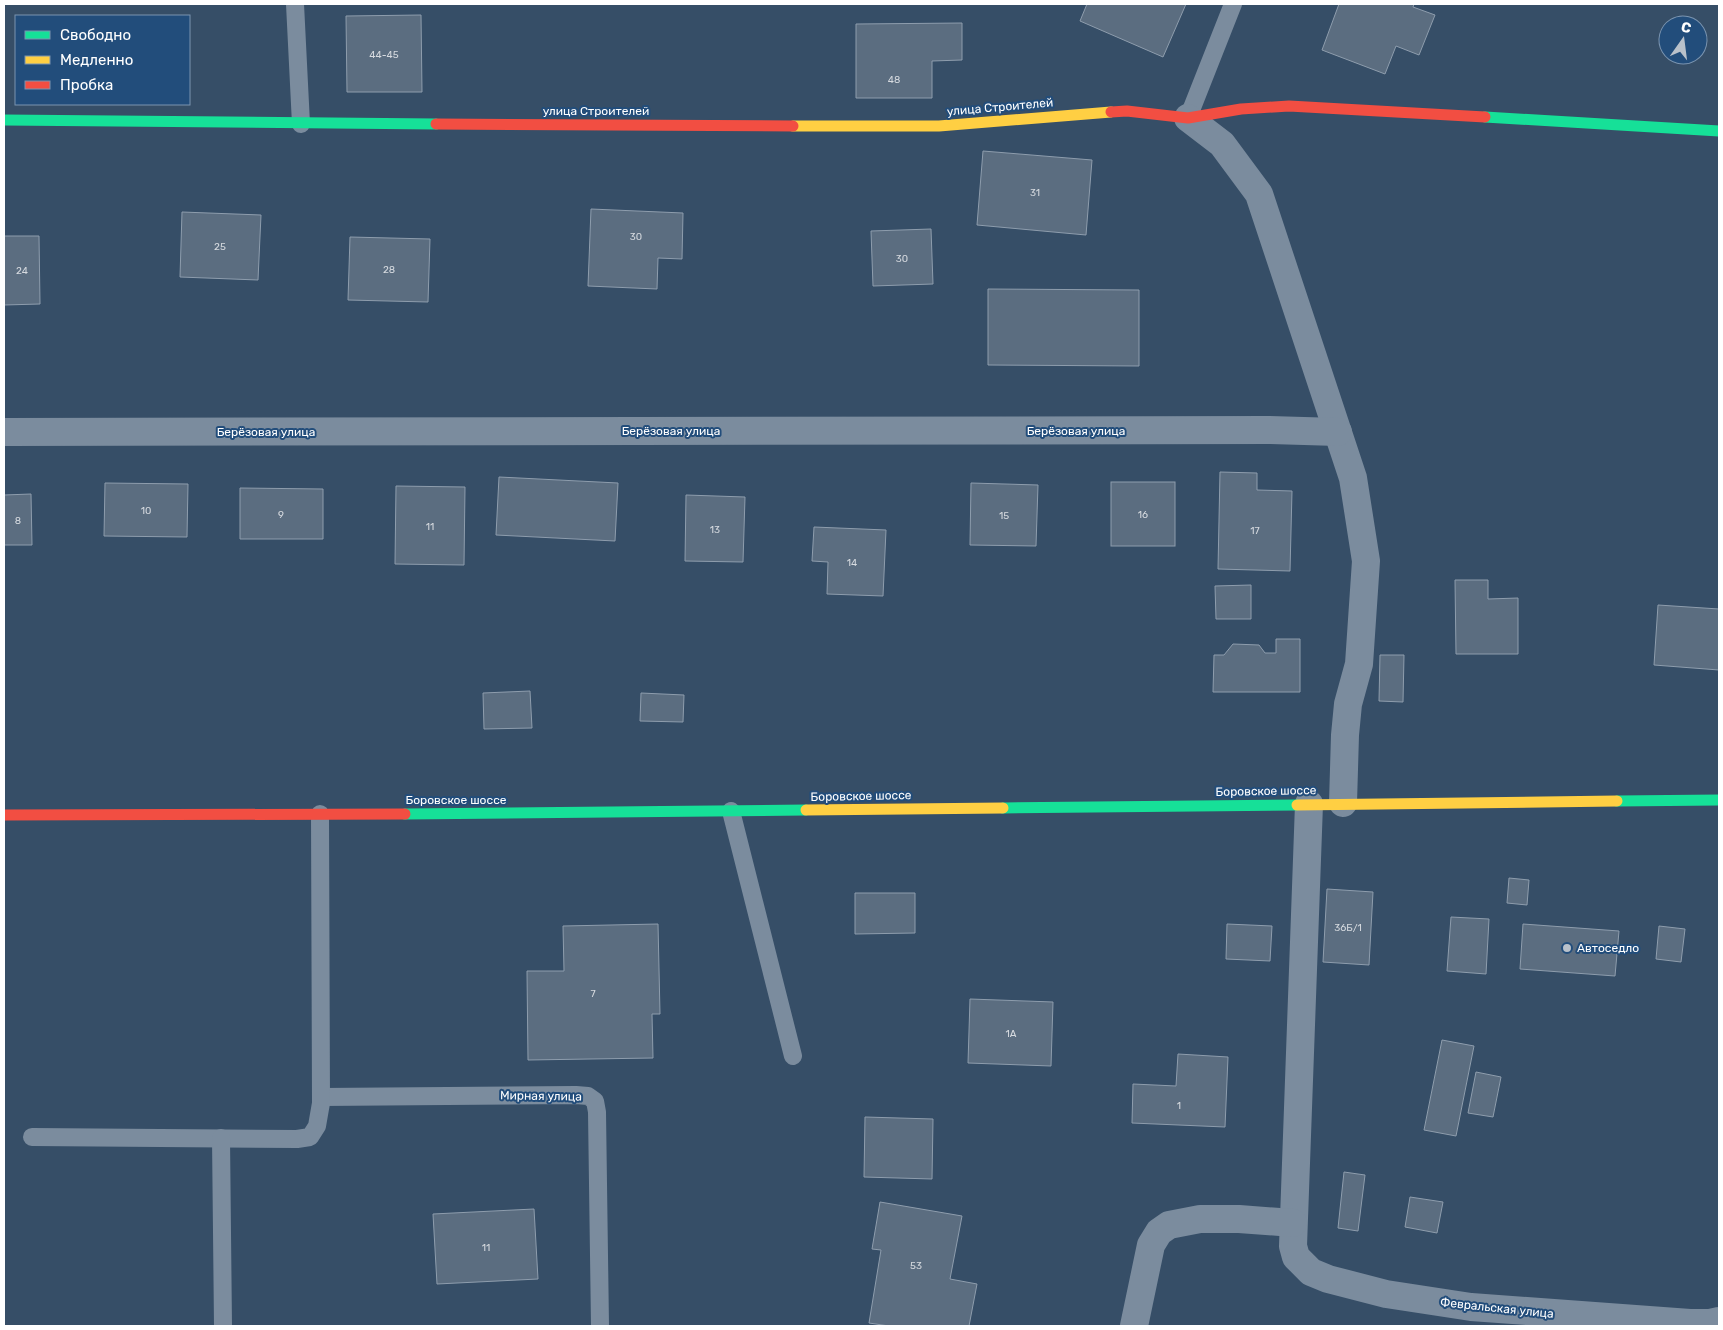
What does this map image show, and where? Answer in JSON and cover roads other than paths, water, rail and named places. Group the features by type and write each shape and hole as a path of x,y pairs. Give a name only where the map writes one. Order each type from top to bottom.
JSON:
{"main road":[{"name":"улица Строителей","path":"4,120 301,124 939,126 1127,111 1188,118 1241,109 1289,106 1719,131"},
{"name":"Боровское шоссе","path":"4,815 731,811 1719,800"}],"street":[{"path":"1188,118 1222,144 1259,194 1353,478 1366,561 1359,664 1348,704 1343,803"},
{"name":"Берёзовая улица","path":"4,432 1200,430 1338,432"},
{"path":"1134,1326 1151,1245 1159,1232 1169,1226 1200,1219 1239,1219 1293,1234 1309,804"},
{"name":"Февральская улица","path":"1293,1234 1296,1257 1311,1272 1328,1279 1386,1294 1489,1309 1690,1322 1710,1323 1719,1321"}],"lane":[{"path":"295,4 301,124"},
{"path":"1188,118 1233,4"},
{"path":"731,811 793,1056"},
{"path":"32,1137 297,1139 310,1137 317,1126 320,1116 321,1097 320,814"},
{"name":"Мирная улица","path":"321,1097 576,1094 588,1096 595,1101 597,1112 600,1326"},
{"path":"221,1138 223,1326"}],"place":[{"name":"Автоседло","path":"1567,948"}]}
